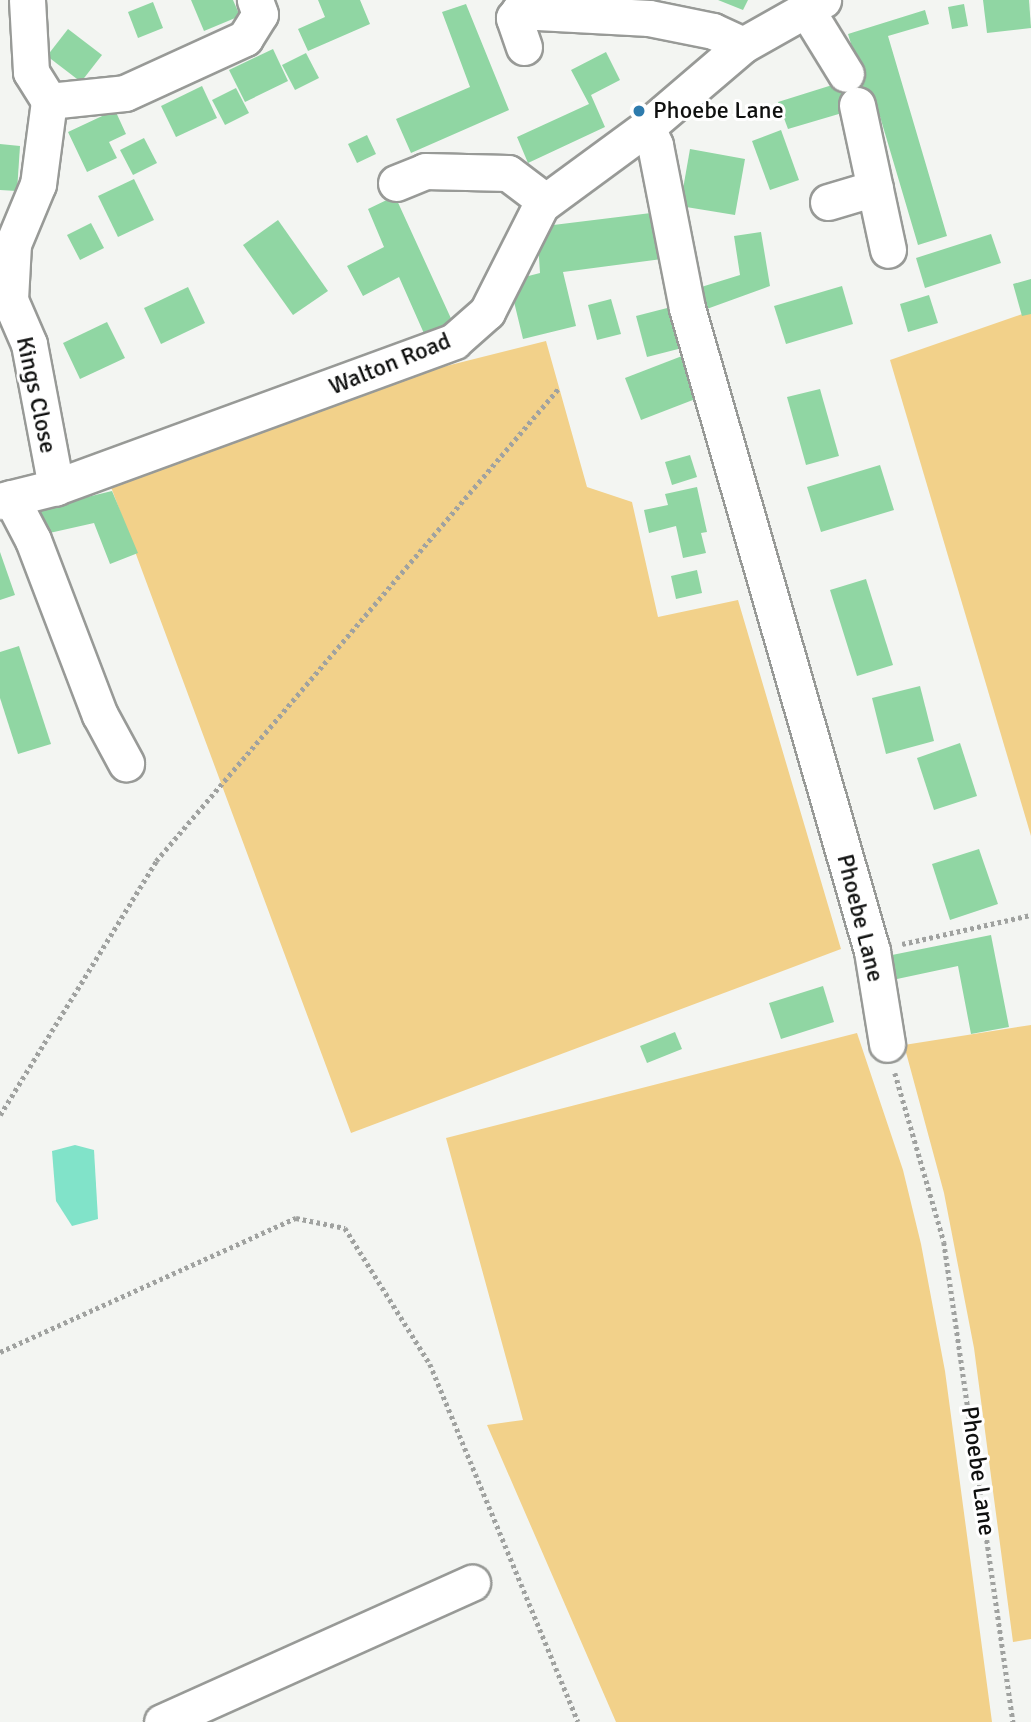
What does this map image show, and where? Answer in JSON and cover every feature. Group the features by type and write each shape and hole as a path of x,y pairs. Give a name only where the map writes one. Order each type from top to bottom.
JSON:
{"street":[{"path":"27,0 31,72 49,101 125,93 245,38 260,14 255,0"},
{"path":"796,9 851,89 888,250"},
{"name":"Walton Road","path":"6,499 56,487 454,341 487,312 545,201 647,127 743,45 796,9"},
{"path":"524,47 514,18 519,11 649,18 713,31 743,45"},
{"name":"Kings Close","path":"49,101 38,184 13,244 10,300 29,344 56,487"},
{"name":"Phoebe Lane","path":"647,127 655,145 687,308 872,951 887,1044"},
{"path":"396,183 425,171 508,173 545,201"},
{"path":"828,202 874,188"},
{"path":"6,499 33,540 100,715 127,763"},
{"path":"162,1722 471,1583"}],"path":[{"path":"0,1115 156,861 559,388"},
{"path":"872,951 1031,915"},
{"name":"Phoebe Lane","path":"887,1044 944,1242 1013,1722"},
{"path":"0,1352 296,1218 345,1228 430,1364 578,1722"}],"shaded area":[{"path":"1031,311 1031,836 890,360"},
{"path":"546,341 587,487 632,502 658,617 738,600 841,949 351,1133 111,487 295,404"},
{"path":"1031,1025 1031,1639 1013,1642 974,1348 944,1193 904,1045"},
{"path":"857,1033 903,1170 921,1244 945,1371 992,1722 616,1722 487,1425 523,1420 446,1138"},
{"path":"75,1145 94,1150 98,1219 72,1226 56,1201 52,1151"}],"building":[{"path":"191,0 233,0 240,16 204,31"},
{"path":"318,0 360,0 370,24 308,51 298,29 325,17"},
{"path":"718,0 748,0 743,10"},
{"path":"983,0 1029,0 1031,28 987,33"},
{"path":"153,2 163,28 138,38 128,12"},
{"path":"466,4 509,110 411,153 396,119 470,87 442,12"},
{"path":"964,4 968,26 952,29 948,7"},
{"path":"925,10 929,24 888,36 947,236 918,245 876,103 788,129 778,102 861,76 848,34"},
{"path":"68,29 102,55 81,82 47,56"},
{"path":"273,49 288,81 245,102 229,70"},
{"path":"606,52 620,80 591,95 605,127 528,163 517,137 589,104 571,70"},
{"path":"306,53 319,78 295,90 282,65"},
{"path":"202,86 217,118 176,137 161,106"},
{"path":"236,88 249,113 225,125 212,100"},
{"path":"115,110 126,134 109,142 117,158 87,172 68,132"},
{"path":"781,130 799,180 770,190 752,141"},
{"path":"367,135 376,154 357,163 348,144"},
{"path":"144,138 157,163 133,175 120,150"},
{"path":"0,144 20,146 17,191 0,190"},
{"path":"690,149 745,159 735,215 680,206"},
{"path":"134,179 154,220 118,237 98,196"},
{"path":"395,196 454,325 426,338 399,277 363,296 347,266 384,247 368,209"},
{"path":"651,213 662,259 563,272 576,326 523,339 509,281 540,273 537,227"},
{"path":"278,220 328,291 293,315 243,245"},
{"path":"91,223 104,248 80,260 67,235"},
{"path":"761,232 770,286 704,310 698,288 740,275 734,236"},
{"path":"991,234 1001,263 925,288 916,258"},
{"path":"1031,279 1031,314 1022,316 1013,284"},
{"path":"842,286 853,324 786,344 774,306"},
{"path":"188,287 205,323 161,344 144,308"},
{"path":"929,295 938,323 908,332 900,304"},
{"path":"611,299 621,334 597,340 588,305"},
{"path":"675,306 686,347 647,357 636,316"},
{"path":"107,322 125,358 80,379 63,343"},
{"path":"682,356 698,398 641,420 625,378"},
{"path":"820,389 839,456 806,465 787,397"},
{"path":"690,455 697,477 672,485 665,462"},
{"path":"880,465 894,510 821,532 807,487"},
{"path":"697,487 707,532 701,533 706,553 683,558 676,526 649,533 644,510 668,505 665,494"},
{"path":"112,491 138,553 110,564 94,523 45,534 38,509"},
{"path":"0,552 15,595 0,600"},
{"path":"697,570 702,593 676,599 671,576"},
{"path":"866,579 893,665 857,676 830,590"},
{"path":"19,646 51,744 18,754 0,698 0,652"},
{"path":"920,686 934,741 886,754 872,698"},
{"path":"960,743 977,796 934,810 917,758"},
{"path":"979,849 998,904 950,920 932,864"},
{"path":"991,935 1009,1027 971,1034 958,966 897,979 892,955"},
{"path":"823,986 834,1022 781,1039 769,1003"},
{"path":"675,1032 682,1049 647,1063 640,1046"}],"place":[{"name":"Phoebe Lane","path":"639,111"}]}
